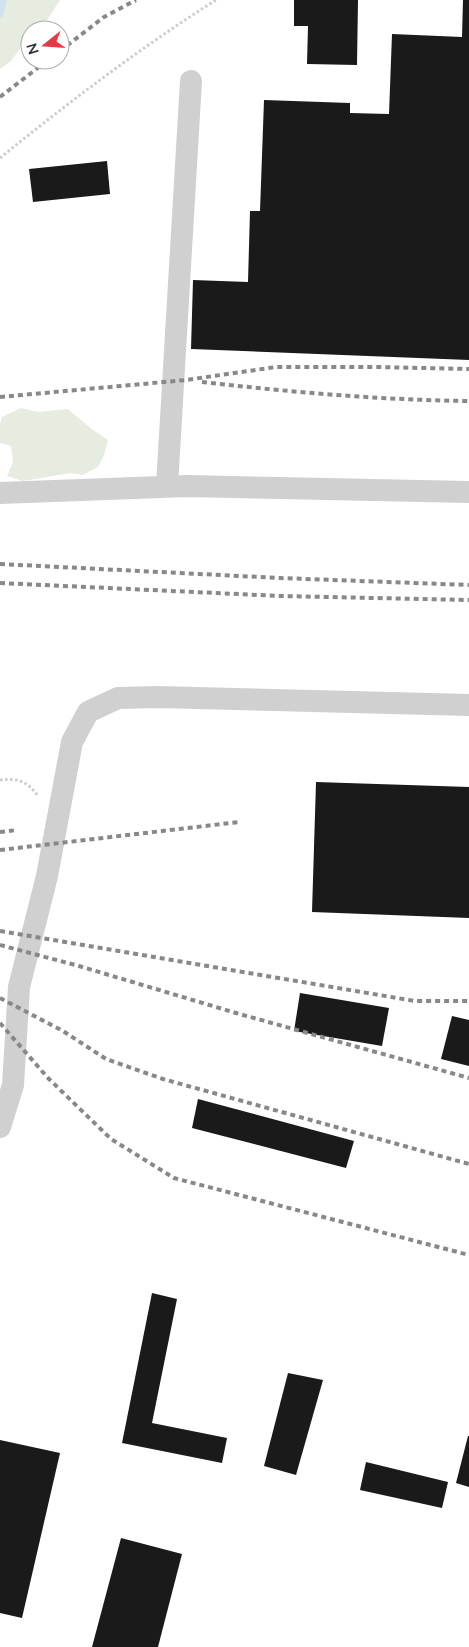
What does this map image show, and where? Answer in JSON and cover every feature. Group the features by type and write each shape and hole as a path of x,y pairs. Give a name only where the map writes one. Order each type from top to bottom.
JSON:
{"street":[{"path":"167,486 191,80"},
{"path":"0,493 167,486 469,492"},
{"path":"0,1127 13,1085 19,987 47,876 72,742 88,712 118,698 158,696 469,705"}],"path":[{"path":"0,158 44,122 160,36 216,0"},
{"path":"0,780 14,778 31,786 43,805 59,814"}],"shaded area":[{"path":"0,0 60,0 47,20 20,20 20,49 11,61 0,69"},
{"path":"21,408 38,412 68,409 108,440 98,467 82,475 71,473 23,481 7,476 13,462 11,446 0,443 0,425 2,417"}],"building":[{"path":"294,0 358,0 357,65 307,64 308,26 294,26"},
{"path":"463,0 469,0 469,360 191,349 193,280 248,282 250,211 260,211 264,100 350,103 350,113 389,114 392,34 462,37"},
{"path":"107,161 110,194 33,202 29,169"},
{"path":"316,782 469,787 469,918 312,912"},
{"path":"300,993 389,1008 382,1046 294,1031"},
{"path":"452,1016 469,1020 469,1066 441,1059"},
{"path":"198,1099 354,1141 346,1168 192,1128"},
{"path":"152,1293 177,1299 152,1423 227,1438 222,1463 122,1443"},
{"path":"288,1373 323,1380 296,1475 264,1466"},
{"path":"469,1436 469,1487 456,1483"},
{"path":"0,1440 60,1453 22,1618 0,1613"},
{"path":"366,1462 448,1482 442,1508 360,1490"},
{"path":"121,1538 182,1554 158,1647 92,1647"}],"waterway":[{"path":"0,14 3,0"}],"railway":[{"path":"70,43 104,17 136,0"},
{"path":"0,97 35,70"},
{"path":"0,397 186,380 276,367 469,369"},
{"path":"202,382 336,395 469,401"},
{"path":"0,564 469,585"},
{"path":"0,583 280,596 469,600"},
{"path":"0,850 239,822"},
{"path":"0,832 17,830"},
{"path":"0,931 415,1001 469,1001"},
{"path":"0,945 469,1078"},
{"path":"0,998 63,1031 106,1059 163,1079 469,1164"},
{"path":"0,1023 48,1078 111,1139 174,1178 469,1255"}]}
